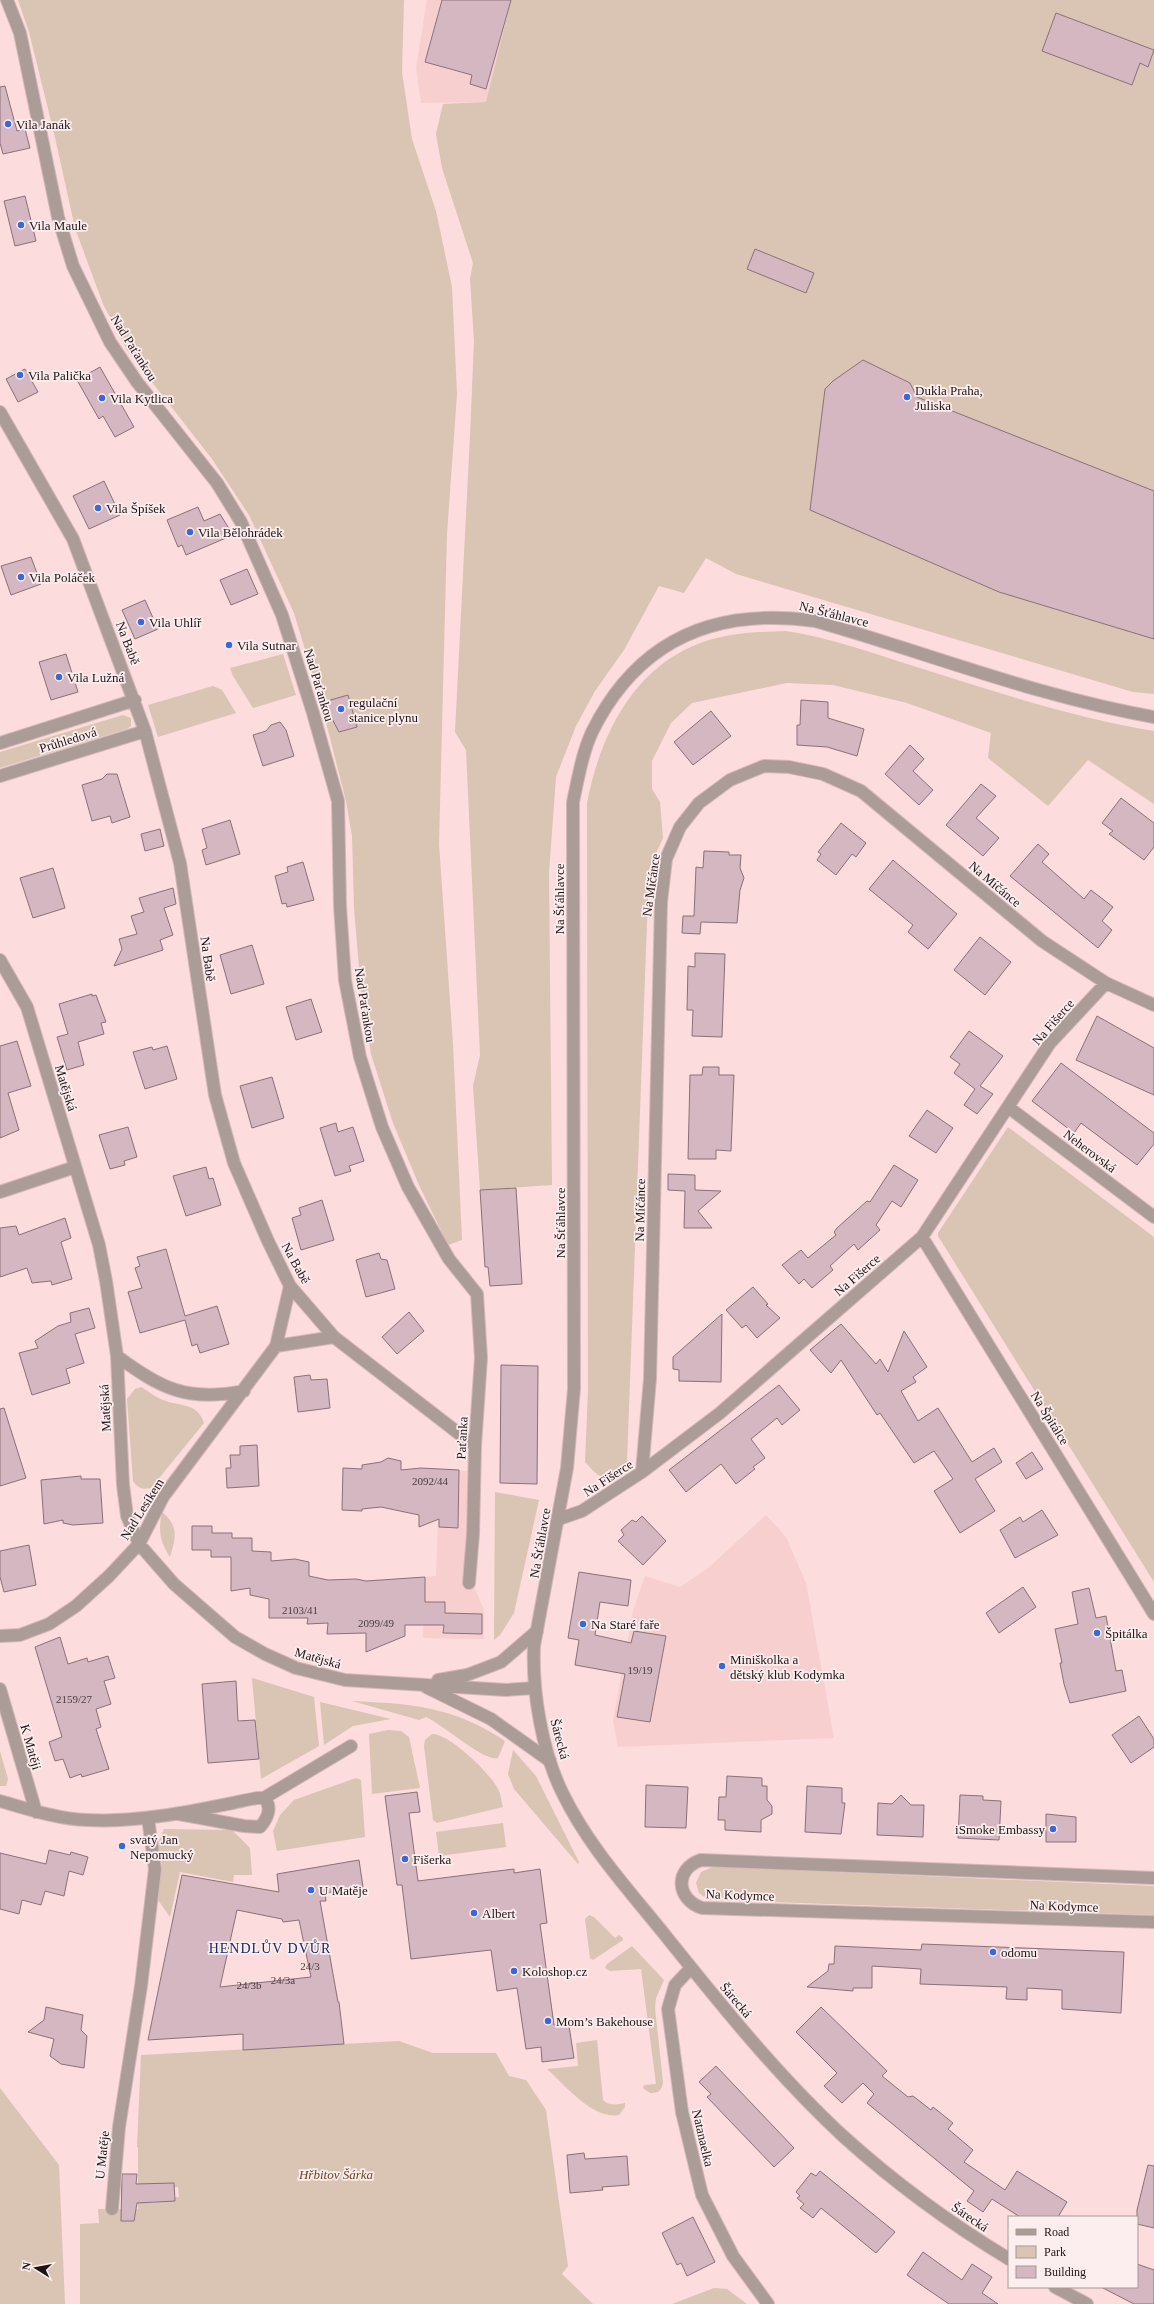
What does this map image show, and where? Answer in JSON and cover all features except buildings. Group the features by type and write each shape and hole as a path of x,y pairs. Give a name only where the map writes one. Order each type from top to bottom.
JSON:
{"street":[{"name":"Nad Paťankou","path":"7,0 20,33 58,217 73,266 110,342 137,382 217,483 241,522 282,615 313,712 338,802 340,906 345,980 360,1057 382,1127 408,1187 449,1260 477,1294"},
{"name":"Na Babě","path":"0,412 73,539 135,700 145,731 180,863 215,1095 234,1163 268,1241 290,1286 334,1337 475,1446"},
{"name":"Na Šťáhlavce","path":"534,1688 533,1662 537,1631 559,1519 570,1447 574,1389 573,802 580,769 592,733 613,697 637,668 662,646 688,632 717,624 751,618 786,617 815,621 860,634 1066,698 1114,710 1154,717"},
{"name":"Průhledová","path":"0,743 135,700"},
{"name":"Průhledová","path":"0,776 145,731"},
{"name":"Na Míčánce","path":"642,1472 650,1379 661,902 666,859 680,827 699,803 730,780 764,766 789,767 823,774 861,791 1042,941 1106,983 1154,1005"},
{"name":"Matějská","path":"0,960 27,1007 100,1252 117,1356 123,1485 127,1516 139,1544 174,1584 235,1637 265,1654 296,1668 345,1680 506,1690 534,1688"},
{"name":"Na Fišerce","path":"559,1519 582,1511 642,1472 720,1413 922,1237 1050,1043 1106,983"},
{"name":"Neherovská","path":"1008,1107 1154,1217"},
{"path":"0,1192 75,1167"},
{"name":"Na Špitálce","path":"922,1237 1154,1614"},
{"path":"290,1286 276,1346 334,1337"},
{"name":"Paťanka","path":"469,1583 473,1534 475,1446 481,1358 477,1294"},
{"name":"Nad Lesíkem","path":"0,1636 20,1635 49,1624 76,1606 109,1576 139,1544 163,1498 276,1346"},
{"path":"117,1356 146,1378 196,1395 221,1396 244,1391"},
{"name":"Matějská","path":"419,1684 467,1675 484,1670 501,1662 537,1631"},
{"name":"Matějská","path":"419,1684 491,1719 550,1761"},
{"name":"Šárecká","path":"534,1688 550,1761 561,1790 603,1860 745,2033 844,2136 889,2175 939,2213 1008,2258"},
{"name":"K Matěji","path":"0,1689 36,1812"},
{"path":"0,1801 36,1812 86,1820 148,1818 179,1814 264,1798 351,1746"},
{"path":"179,1814 244,1826 260,1827 268,1814 268,1805 264,1798"},
{"name":"U Matěje","path":"112,2209 119,2128 141,1986 155,1869 148,1818"},
{"name":"Na Kodymce","path":"1154,1878 702,1860 693,1863 687,1869 683,1876 682,1884 683,1893 688,1900 702,1908 1154,1922"},
{"name":"Natanaelka","path":"691,1968 674,1985 668,2009 682,2112 702,2195 733,2256 768,2304"},
{"path":"1057,2288 1087,2304"}],"shaded area":[{"path":"427,0 511,0 486,102 421,103 416,68"},
{"path":"440,1470 468,1471 465,1566 484,1610 484,1639 423,1638 425,1577 436,1576"},
{"name":"Miniškolka a dětský klub Kodymka","path":"766,1515 786,1537 806,1583 834,1738 618,1747 613,1721 633,1611 645,1576 680,1587 708,1568"}],"green space":[{"path":"18,0 404,0 402,72 412,139 436,211 452,287 457,394 447,534 439,844 453,1044 462,1240 448,1245 419,1185 393,1123 371,1054 361,991 354,908 352,836 346,801 320,699 294,613 249,515 212,459 127,350 103,304 75,228 54,133 29,32"},
{"name":"Dukla Praha, Juliska","path":"511,0 1154,0 1154,694 1133,692 736,574 706,558 684,593 659,586 624,650 595,691 576,726 556,777 549,873 552,1185 480,1190 473,1086 480,1055 466,750 455,732 474,341 470,279 473,263 442,168 436,134 443,104 486,102"},
{"path":"786,631 838,642 1009,696 1066,712 1125,726 1154,731 1154,804 1088,760 1048,806 988,758 991,733 907,703 833,685 787,683 692,703 671,723 652,761 652,789 660,802 663,838 649,869 627,1462 615,1477 605,1477 598,1475 585,1462 588,1390 587,803 592,779 609,733 621,711 635,691 652,673 671,658 693,646 715,638 739,634"},
{"path":"283,654 296,695 253,708 233,676 230,668"},
{"path":"213,686 222,690 236,713 158,737 148,705"},
{"path":"123,715 131,718 131,726 127,729 0,768 0,752"},
{"path":"1008,1127 1154,1237 1154,1582 938,1236 938,1233"},
{"path":"141,1387 163,1400 193,1408 201,1416 204,1423 151,1488 145,1489 139,1487 133,1481 127,1399 135,1389"},
{"path":"495,1492 539,1500 514,1613 500,1635 494,1640"},
{"path":"162,1512 174,1527 175,1538 170,1557 161,1536 160,1525"},
{"path":"252,1678 314,1697 319,1746 261,1779"},
{"path":"352,1701 432,1709 467,1720 486,1729 505,1741 498,1758 492,1758 474,1749 426,1717 419,1720"},
{"path":"320,1702 391,1719 353,1726 324,1745"},
{"path":"388,1730 401,1731 409,1737 420,1788 372,1794 369,1734"},
{"path":"432,1734 449,1740 459,1747 487,1774 494,1782 500,1793 503,1807 437,1823 433,1820 424,1746 425,1740"},
{"path":"513,1750 536,1776 579,1862 578,1864 514,1789 508,1774"},
{"path":"0,1751 8,1779 6,1786 0,1786"},
{"path":"356,1778 361,1780 365,1837 277,1851 273,1831 280,1815 294,1800"},
{"path":"503,1823 506,1847 439,1856 436,1832"},
{"path":"164,1829 232,1830 250,1848 252,1875 234,1875 233,1882 180,1872 170,1917 158,1900 162,1865 158,1843"},
{"path":"713,1867 1154,1886 1154,1915 708,1900 699,1893 696,1883 701,1872"},
{"path":"589,1915 594,1917 615,1938 619,1935 623,1938 623,1940 593,1960 590,1958 585,1919"},
{"path":"632,1946 664,1980 656,1998 655,2008 663,2082 661,2089 655,2093 650,2093 643,2088 644,2085 656,2084 641,1969 610,1971 605,1968 607,1964"},
{"path":"597,2040 603,2100 613,2104 625,2103 625,2107 619,2115 609,2115 590,2107 580,2100 547,2069 578,2066 576,2043"},
{"name":"Hřbitov Šárka","path":"399,2041 433,2053 496,2053 509,2076 526,2080 546,2110 568,2266 562,2274 593,2304 80,2304 80,2224 99,2223 98,2209 138,2209 137,2147 141,2055","holes":["174,2183 174,2187 178,2187 179,2197 174,2197 174,2201 144,2203 142,2185"]},
{"path":"0,2088 59,2165 65,2304 0,2304"},
{"path":"714,2288 727,2289 747,2304 672,2304"}],"place":[{"name":"Vila Janák","path":"8,124"},
{"name":"Vila Maule","path":"21,225"},
{"name":"Vila Palička","path":"20,375"},
{"name":"Dukla Praha, Juliska","path":"907,397"},
{"name":"Vila Kytlica","path":"102,398"},
{"name":"Vila Špíšek","path":"98,508"},
{"name":"Vila Bělohrádek","path":"190,532"},
{"name":"Vila Poláček","path":"21,577"},
{"name":"Vila Uhlíř","path":"141,622"},
{"name":"Vila Sutnar","path":"229,645"},
{"name":"Vila Lužná","path":"59,677"},
{"name":"regulační stanice plynu","path":"341,709"},
{"name":"Na Staré faře","path":"583,1624"},
{"name":"Špitálka","path":"1097,1633"},
{"name":"Miniškolka a dětský klub Kodymka","path":"722,1666"},
{"name":"iSmoke Embassy","path":"1053,1829"},
{"name":"svatý Jan Nepomucký","path":"122,1846"},
{"name":"Fišerka","path":"405,1859"},
{"name":"U Matěje","path":"311,1890"},
{"name":"Albert","path":"474,1913"},
{"name":"odomu","path":"993,1952"},
{"name":"Koloshop.cz","path":"514,1971"},
{"name":"Mom’s Bakehouse","path":"548,2021"}],"district":[{"name":"HENDLŮV DVŮR","path":"270,1948"}]}
